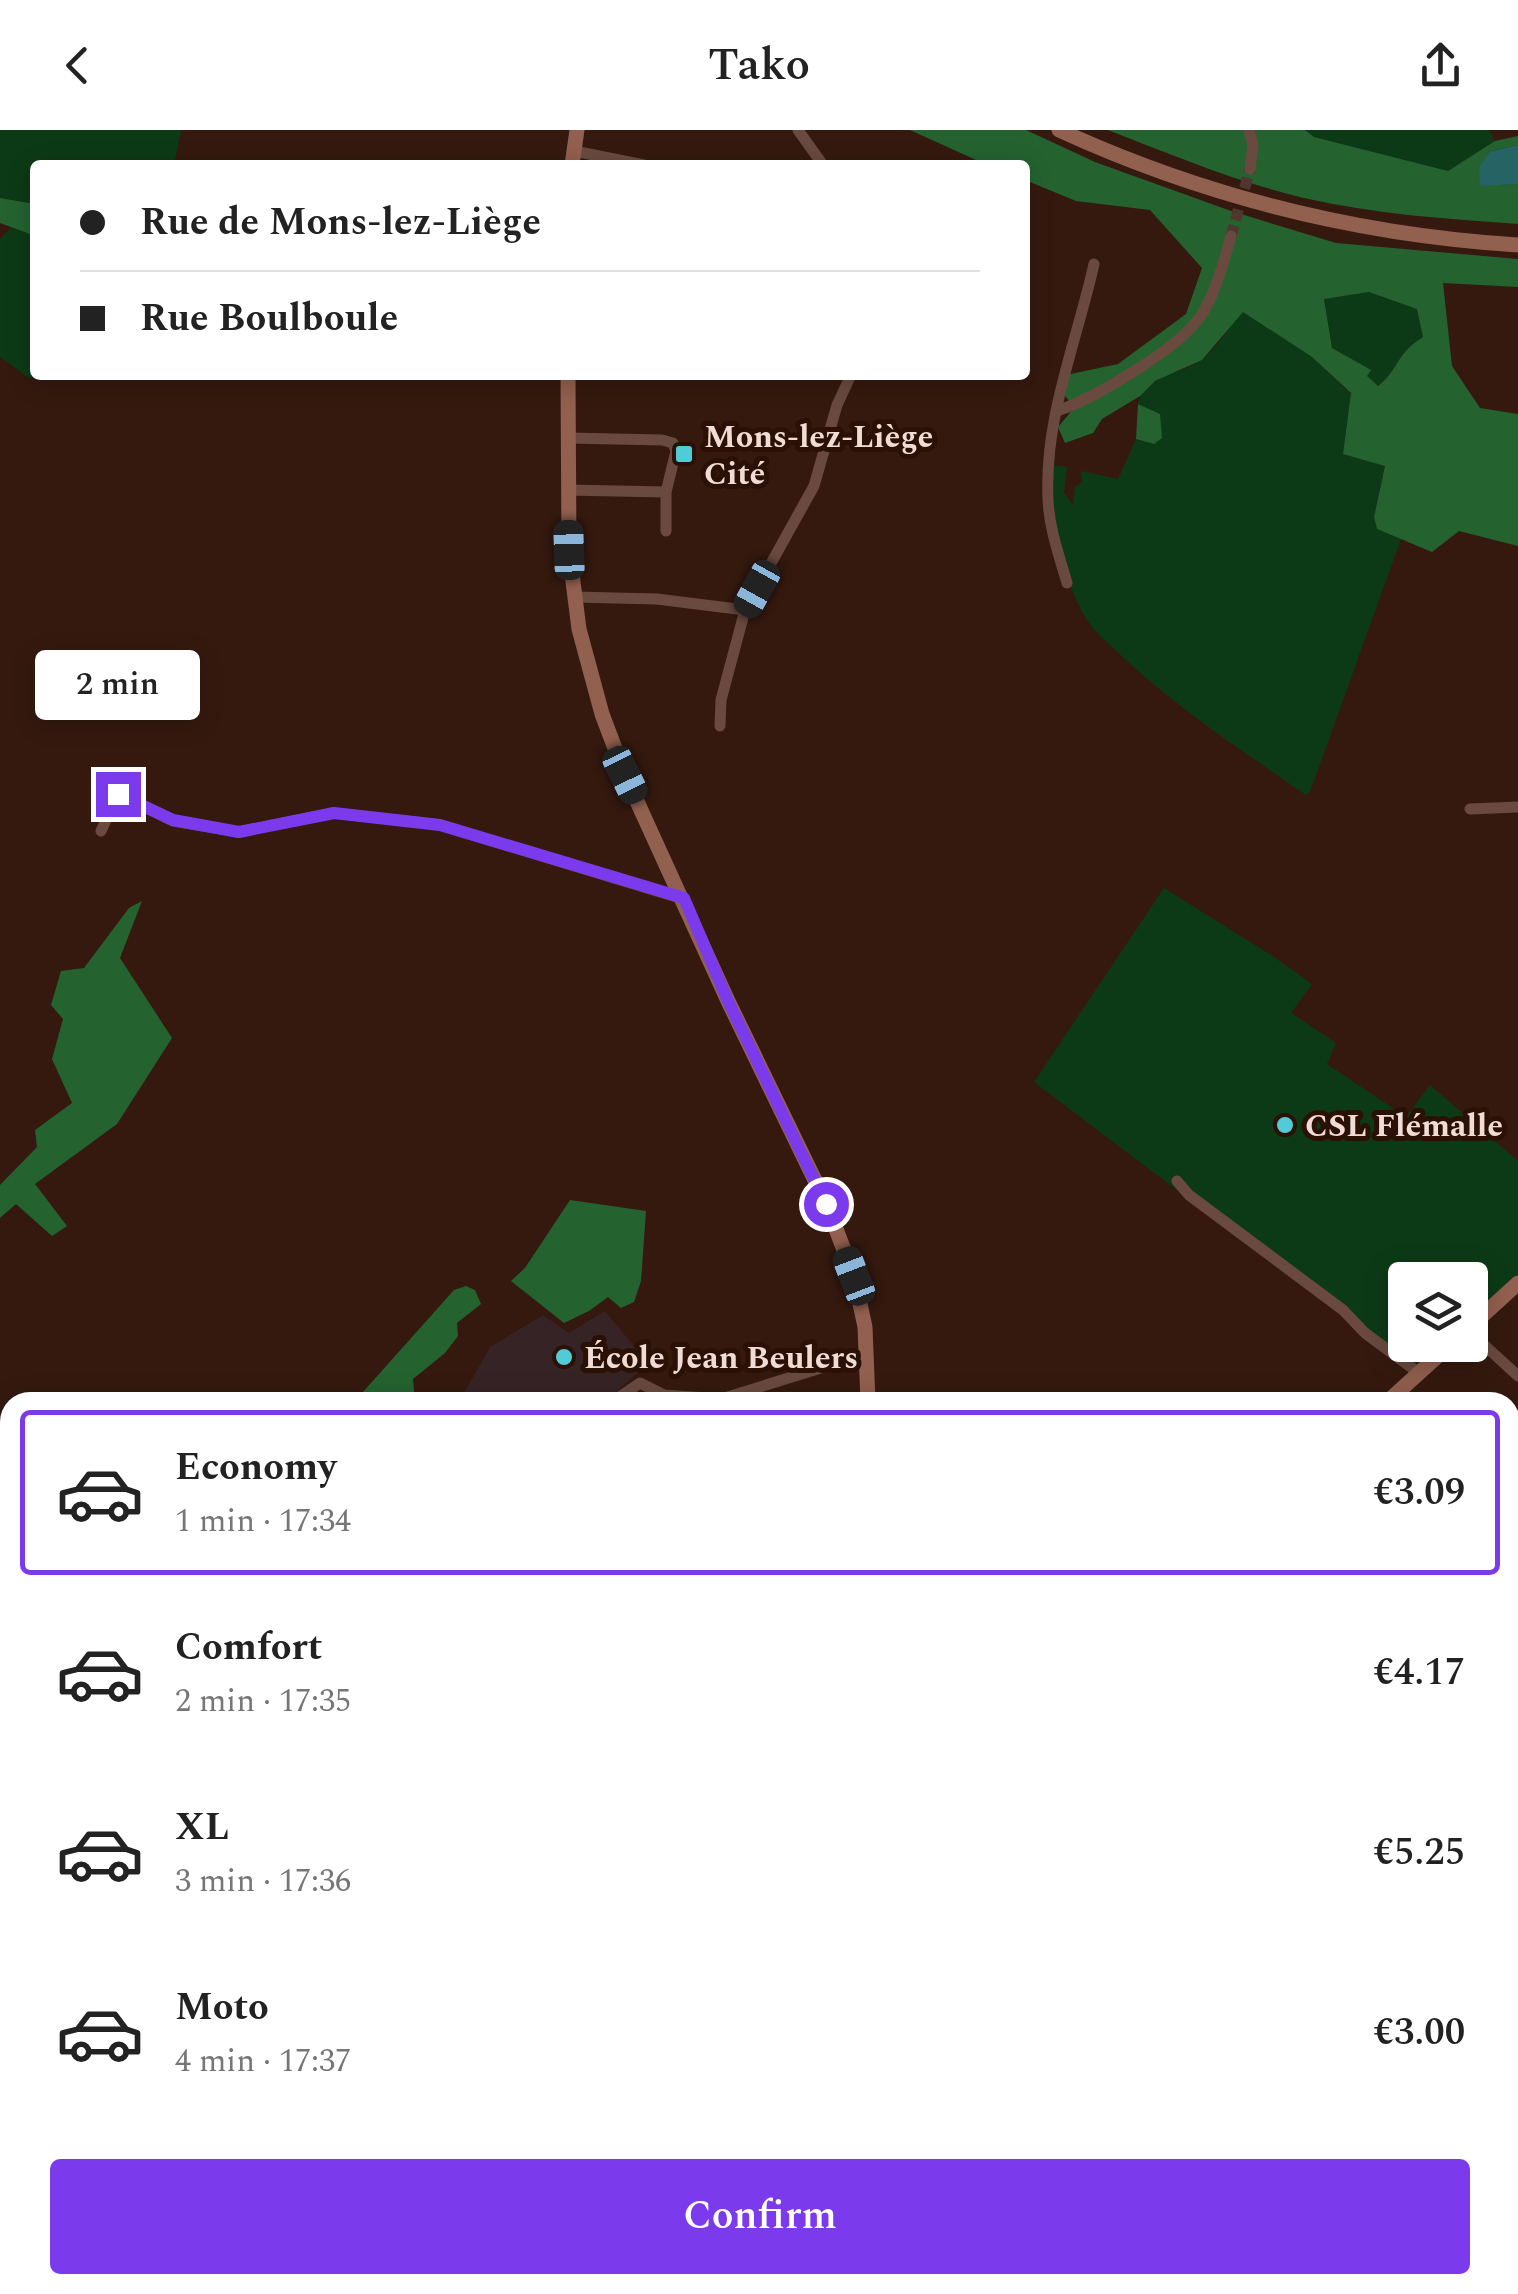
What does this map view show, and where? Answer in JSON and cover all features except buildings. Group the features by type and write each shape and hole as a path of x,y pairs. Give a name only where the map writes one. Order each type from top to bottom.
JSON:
{"street":[{"path":"573,158 577,130"},
{"path":"798,130 819,160"},
{"path":"1059,130 1115,156 1209,190 1278,209 1401,234 1518,246"},
{"path":"1249,130 1253,146 1250,168"},
{"path":"1056,412 1084,402 1185,333 1200,318 1217,284 1232,236"},
{"path":"1066,582 1048,503 1047,472 1056,412 1094,264"},
{"path":"568,380 567,490 574,597 579,629 614,749 728,1001 826,1204 854,1276 865,1327 868,1392"},
{"path":"720,726 722,700 746,610 814,486 837,404 849,380"},
{"path":"568,438 673,443 676,451 666,492 666,531"},
{"path":"567,490 666,492"},
{"path":"574,597 657,599 746,610"},
{"path":"101,831 118,794 173,820 239,832 334,813 440,825 684,898"},
{"path":"1470,809 1518,807"},
{"path":"1177,1181 1189,1195 1343,1310 1368,1335 1419,1374"},
{"path":"1488,1312 1518,1283"},
{"path":"1488,1347 1518,1376"},
{"path":"746,1392 866,1354"},
{"path":"1398,1392 1432,1362"},
{"path":"627,1392 640,1383 648,1384 654,1392"}],"shaded area":[{"name":"École Jean Beulers","path":"605,1311 651,1367 638,1372 616,1392 465,1392 490,1347 543,1315 569,1333"}],"green space":[{"path":"0,130 181,130 175,160 30,160 30,203 0,198"},
{"path":"910,130 1026,130 1095,162 1231,211 1336,243 1518,259 1518,287 1443,283 1452,366 1480,408 1518,414 1518,546 1459,531 1432,552 1377,529 1374,517 1385,466 1343,454 1351,393 1312,357 1243,312 1202,360 1155,381 1140,396 1102,419 1093,433 1065,443 1058,427 1074,408 1063,393 1066,375 1118,364 1186,314 1202,268 1150,210 1076,201 1030,182 1030,160 976,160","holes":["1369,292 1417,309 1423,337 1407,349 1378,386 1367,376 1371,370 1332,348 1324,299"]},
{"path":"1108,130 1305,130 1314,137 1448,171 1495,141 1518,136 1518,145 1491,151 1480,185 1518,184 1518,224 1330,204 1229,176"},
{"path":"1306,130 1489,130 1495,141 1448,171 1313,137"},
{"path":"0,198 30,203 30,234 0,223"},
{"path":"11,228 30,234 30,378 0,357 0,239"},
{"path":"1369,292 1417,308 1423,337 1377,386 1366,376 1370,370 1332,348 1324,299"},
{"path":"1242,311 1312,357 1351,394 1343,454 1385,465 1374,517 1377,529 1401,539 1306,795 1191,714 1098,633 1084,615 1068,579 1056,523 1052,465 1067,467 1064,493 1073,505 1075,487 1082,482 1081,471 1118,479 1136,439 1154,444 1160,414 1138,404 1142,394 1156,381 1207,355"},
{"path":"1138,404 1160,414 1162,438 1154,444 1136,439"},
{"name":"CSL Flémalle","path":"1164,888 1312,984 1291,1013 1336,1043 1327,1064 1406,1117 1430,1085 1518,1161 1518,1278 1488,1304 1488,1262 1388,1262 1388,1353 1034,1082"},
{"path":"142,901 120,958 172,1038 117,1124 35,1184 67,1226 52,1236 16,1204 0,1218 0,1185 37,1147 35,1130 72,1103 52,1059 63,1019 51,1005 61,971 84,968 129,908"},
{"path":"570,1200 646,1211 641,1281 634,1302 621,1308 608,1297 564,1323 511,1281 525,1268"},
{"path":"466,1286 475,1290 481,1304 457,1323 458,1336 445,1353 413,1379 414,1392 363,1392 454,1290"},
{"name":"CSL Flémalle","path":"1399,1362 1422,1362 1411,1372"}],"water":[{"path":"1518,145 1518,184 1480,186 1479,167 1491,151"}],"tunnel":[{"path":"1231,236 1250,169"}],"place":[{"name":"Mons-lez-Liège Cité","path":"684,454"},
{"name":"CSL Flémalle","path":"1285,1125"},
{"name":"École Jean Beulers","path":"564,1357"}],"route":[{"path":"118,794 173,820 239,832 334,813 440,825 684,898 728,1001 826,1204"}]}
